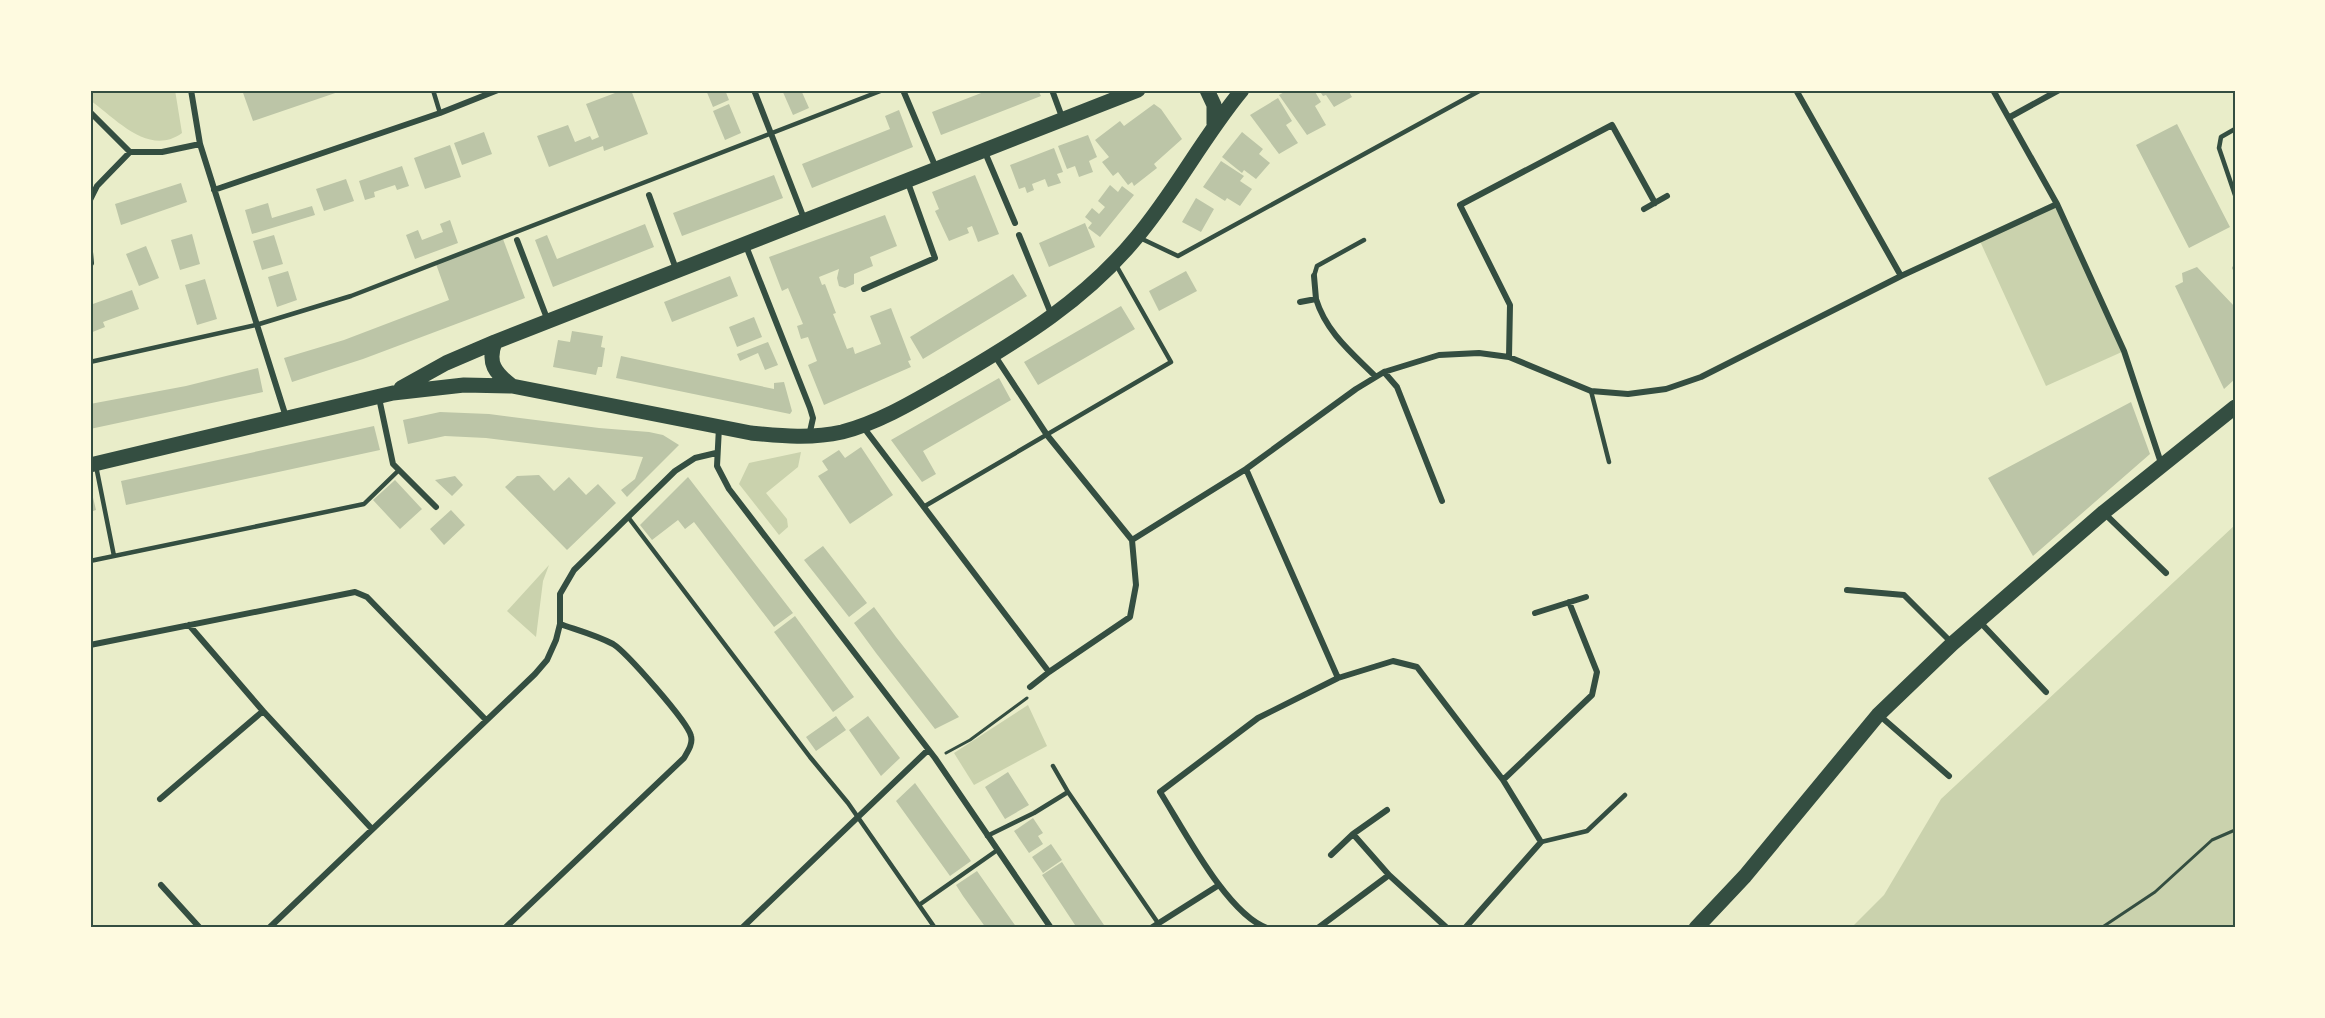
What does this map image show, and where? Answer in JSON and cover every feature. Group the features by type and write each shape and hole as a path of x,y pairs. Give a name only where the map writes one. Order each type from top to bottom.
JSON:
{"main road":[{"path":"386,395 446,363 495,342 1138,90"},
{"path":"1207,90 1214,105 1214,124"},
{"path":"93,464 386,395 464,385 512,386 781,436 809,436 861,426 924,396 994,355 1052,318 1087,290 1115,263 1137,237 1214,124 1242,90"},
{"path":"495,342 491,357 495,372 512,386"},
{"path":"1696,928 1745,876 1878,715 1952,644 2104,512 2235,407"}],"street":[{"path":"191,90 200,144 287,420"},
{"path":"214,190 440,113 498,90"},
{"path":"754,90 805,221"},
{"path":"903,90 936,169"},
{"path":"1052,90 1063,119"},
{"path":"1796,90 1901,276"},
{"path":"1993,90 2057,204 2124,351 2162,466"},
{"path":"2010,117 2059,90"},
{"path":"90,112 130,153"},
{"path":"1509,357 1510,305 1460,205 1612,125 1655,203"},
{"path":"90,200 97,186 130,153 162,152 200,144"},
{"path":"984,149 1015,223"},
{"path":"864,289 935,258 907,180"},
{"path":"649,195 677,270"},
{"path":"1644,209 1667,196"},
{"path":"1132,540 1246,469 1375,376 1384,372 1438,355 1479,353 1509,357 1591,391 1628,394 1666,389 1701,377 1901,276 2057,204"},
{"path":"1019,236 1052,318"},
{"path":"517,240 548,321"},
{"path":"745,243 810,408 813,418 809,436"},
{"path":"90,252 91,263"},
{"path":"1314,276 1316,299 1320,312 1334,334 1375,376"},
{"path":"1300,302 1316,299"},
{"path":"994,355 1047,435 1132,540 1136,585 1130,617 1030,687"},
{"path":"1384,372 1398,387 1443,501"},
{"path":"386,395 393,464 436,507"},
{"path":"719,426 717,466 729,489 935,758 996,851 1051,928"},
{"path":"861,426 870,432 1049,672"},
{"path":"269,928 547,660 560,624 560,594 574,570 675,471 695,458 716,453"},
{"path":"1246,469 1338,678"},
{"path":"2104,512 2166,573"},
{"path":"1847,590 1904,595 1952,644"},
{"path":"90,645 355,592 367,597 486,720"},
{"path":"1535,613 1586,597"},
{"path":"1503,780 1592,695 1597,672 1569,602"},
{"path":"1979,621 2046,692"},
{"path":"505,928 684,758 692,739 680,717 622,650 597,636 560,624"},
{"path":"189,625 262,711 372,829"},
{"path":"1267,928 1254,923 1219,885 1160,792 1258,718 1338,678 1393,661 1417,667 1503,780 1541,842 1465,928"},
{"path":"159,799 262,711"},
{"path":"1878,715 1950,776"},
{"path":"742,928 928,750"},
{"path":"1331,855 1353,834 1387,810"},
{"path":"1353,834 1389,875 1447,928"},
{"path":"1318,928 1389,875"},
{"path":"161,885 200,928"},
{"path":"1151,928 1219,885"}],"lane":[{"path":"434,90 440,113"},
{"path":"90,362 256,325 387,282 883,90"},
{"path":"1137,237 1178,256 1481,90"},
{"path":"2235,129 2221,138 2219,148 2235,195"},
{"path":"1314,276 1317,266 1364,240"},
{"path":"925,506 1171,362 1115,263"},
{"path":"1591,391 1609,462"},
{"path":"93,464 114,556"},
{"path":"90,561 364,504 399,470"},
{"path":"628,517 810,758 858,817 935,928"},
{"path":"1053,766 1068,792 1158,923"},
{"path":"987,836 1034,813 1068,792"},
{"path":"1541,842 1587,831 1625,795"},
{"path":"919,905 996,851"}],"path":[{"path":"935,758 970,740 1010,711 1026,699 1030,687"},
{"path":"2101,928 2155,892 2212,840 2235,830"}],"green space":[{"path":"90,90 175,90 182,133 170,139 157,141 133,133 90,100"},
{"path":"2057,204 2124,351 2046,386 1979,239"},
{"path":"801,452 798,467 766,493 787,519 788,527 779,535 739,484 749,463"},
{"path":"2235,525 2235,928 1851,928 1884,895 1941,799"},
{"path":"549,565 543,581 536,637 507,611"},
{"path":"1028,705 1047,746 974,785 954,753"}],"building":[{"path":"242,90 344,90 253,121"},
{"path":"623,90 631,90 648,134 604,151 603,146 549,167 537,136 568,125 575,142 590,136 592,140 599,137 586,104"},
{"path":"706,90 725,90 729,100 713,107"},
{"path":"782,90 801,90 809,108 793,115"},
{"path":"989,90 1038,90 1041,96 941,135 932,112"},
{"path":"1288,90 1314,90 1321,102 1315,106 1326,125 1307,135 1279,95"},
{"path":"1319,90 1348,90 1352,97 1334,107 1326,95 1323,96"},
{"path":"1278,98 1292,121 1286,125 1298,143 1279,154 1250,115"},
{"path":"729,104 741,133 725,140 713,111"},
{"path":"1154,104 1161,109 1182,139 1154,164 1157,168 1134,186 1132,182 1128,185 1118,172 1113,176 1102,162 1109,157 1095,140 1120,121 1124,126"},
{"path":"899,110 913,147 812,188 802,164 890,129 885,116"},
{"path":"2177,124 2230,227 2189,248 2136,145"},
{"path":"484,132 492,154 462,165 454,143"},
{"path":"1242,132 1263,149 1259,154 1270,163 1256,179 1244,170 1242,173 1222,157"},
{"path":"1088,135 1097,157 1089,161 1093,172 1079,177 1075,166 1067,169 1058,146"},
{"path":"450,145 461,177 425,189 414,158"},
{"path":"1054,148 1063,172 1057,174 1061,183 1048,187 1045,179 1032,184 1034,190 1027,193 1025,187 1019,189 1010,165"},
{"path":"1221,161 1244,176 1240,181 1252,189 1240,206 1227,198 1225,201 1203,187"},
{"path":"402,166 409,186 397,190 395,185 374,192 375,197 365,200 359,181"},
{"path":"774,175 783,198 682,236 673,213"},
{"path":"975,175 999,234 978,242 972,226 967,228 969,233 949,241 935,211 939,209 932,192"},
{"path":"346,179 354,201 324,211 316,189"},
{"path":"181,183 187,202 121,225 115,204"},
{"path":"1110,185 1118,192 1122,186 1134,195 1100,237 1088,228 1092,223 1085,217 1092,208 1099,214 1105,207 1098,201"},
{"path":"1196,198 1214,209 1201,232 1182,222"},
{"path":"268,203 272,218 312,206 315,215 252,234 245,210"},
{"path":"885,215 897,246 870,257 873,266 854,274 854,284 845,288 839,286 837,278 839,269 819,277 822,285 825,284 836,313 833,314 847,349 853,347 855,354 881,344 870,316 891,308 911,360 908,361 911,367 824,405 808,365 817,361 808,337 801,339 797,326 803,324 788,288 782,291 769,257"},
{"path":"450,220 458,243 415,259 406,235 418,230 422,240 443,232 440,224"},
{"path":"1085,223 1095,247 1049,267 1039,243"},
{"path":"645,224 654,247 553,287 535,240 547,235 557,259"},
{"path":"192,234 200,264 180,270 171,240"},
{"path":"274,235 283,264 262,270 253,241"},
{"path":"503,239 525,298 363,359 292,382 284,358 344,340 449,300 436,264"},
{"path":"146,246 159,278 139,286 126,254"},
{"path":"2197,267 2235,307 2235,379 2224,389 2175,286 2183,282 2182,273"},
{"path":"288,271 297,300 277,307 268,277"},
{"path":"1186,271 1197,291 1159,311 1149,291"},
{"path":"1013,274 1027,296 923,359 910,337"},
{"path":"730,276 738,296 672,322 664,302"},
{"path":"205,279 217,319 197,325 185,285"},
{"path":"132,290 139,309 103,322 105,327 90,333 90,305"},
{"path":"1121,306 1135,329 1038,385 1024,362"},
{"path":"754,317 762,337 737,347 729,327"},
{"path":"572,331 603,336 601,347 605,348 602,367 598,367 596,375 553,367 558,340 570,342"},
{"path":"768,342 778,365 765,370 758,353 740,361 737,354"},
{"path":"621,356 774,389 774,383 784,382 792,411 790,414 616,378"},
{"path":"258,368 263,392 90,429 90,404 186,386"},
{"path":"999,378 1011,400 923,451 936,474 922,482 891,440"},
{"path":"2131,402 2150,454 2033,556 1988,478"},
{"path":"440,412 489,414 649,432 663,435 679,445 627,497 621,490 635,479 643,457 486,438 445,436 408,444 403,420"},
{"path":"374,426 380,450 126,505 121,481"},
{"path":"861,447 893,495 850,524 818,476 828,470 822,461 839,450 845,458"},
{"path":"539,475 554,491 569,477 586,495 598,484 616,503 567,550 505,487 517,476"},
{"path":"455,476 463,485 452,496 435,480"},
{"path":"688,477 793,613 774,627 694,522 685,529 678,520 652,540 640,525"},
{"path":"395,480 422,509 400,529 373,500"},
{"path":"90,485 96,510 90,512"},
{"path":"451,510 465,525 444,545 430,529"},
{"path":"823,546 867,603 849,617 804,560"},
{"path":"874,607 959,717 935,729 876,653 854,623"},
{"path":"795,616 854,697 833,712 774,632"},
{"path":"836,716 846,730 816,751 806,737"},
{"path":"868,716 900,758 881,776 849,730"},
{"path":"1008,772 1029,805 1005,819 985,787"},
{"path":"915,783 971,861 950,876 896,801"},
{"path":"1033,818 1043,833 1038,836 1043,844 1029,853 1014,831"},
{"path":"1051,844 1062,860 1043,873 1032,857"},
{"path":"1062,862 1106,928 1077,928 1042,875"},
{"path":"977,871 1017,928 986,928 963,896 956,885"}]}
